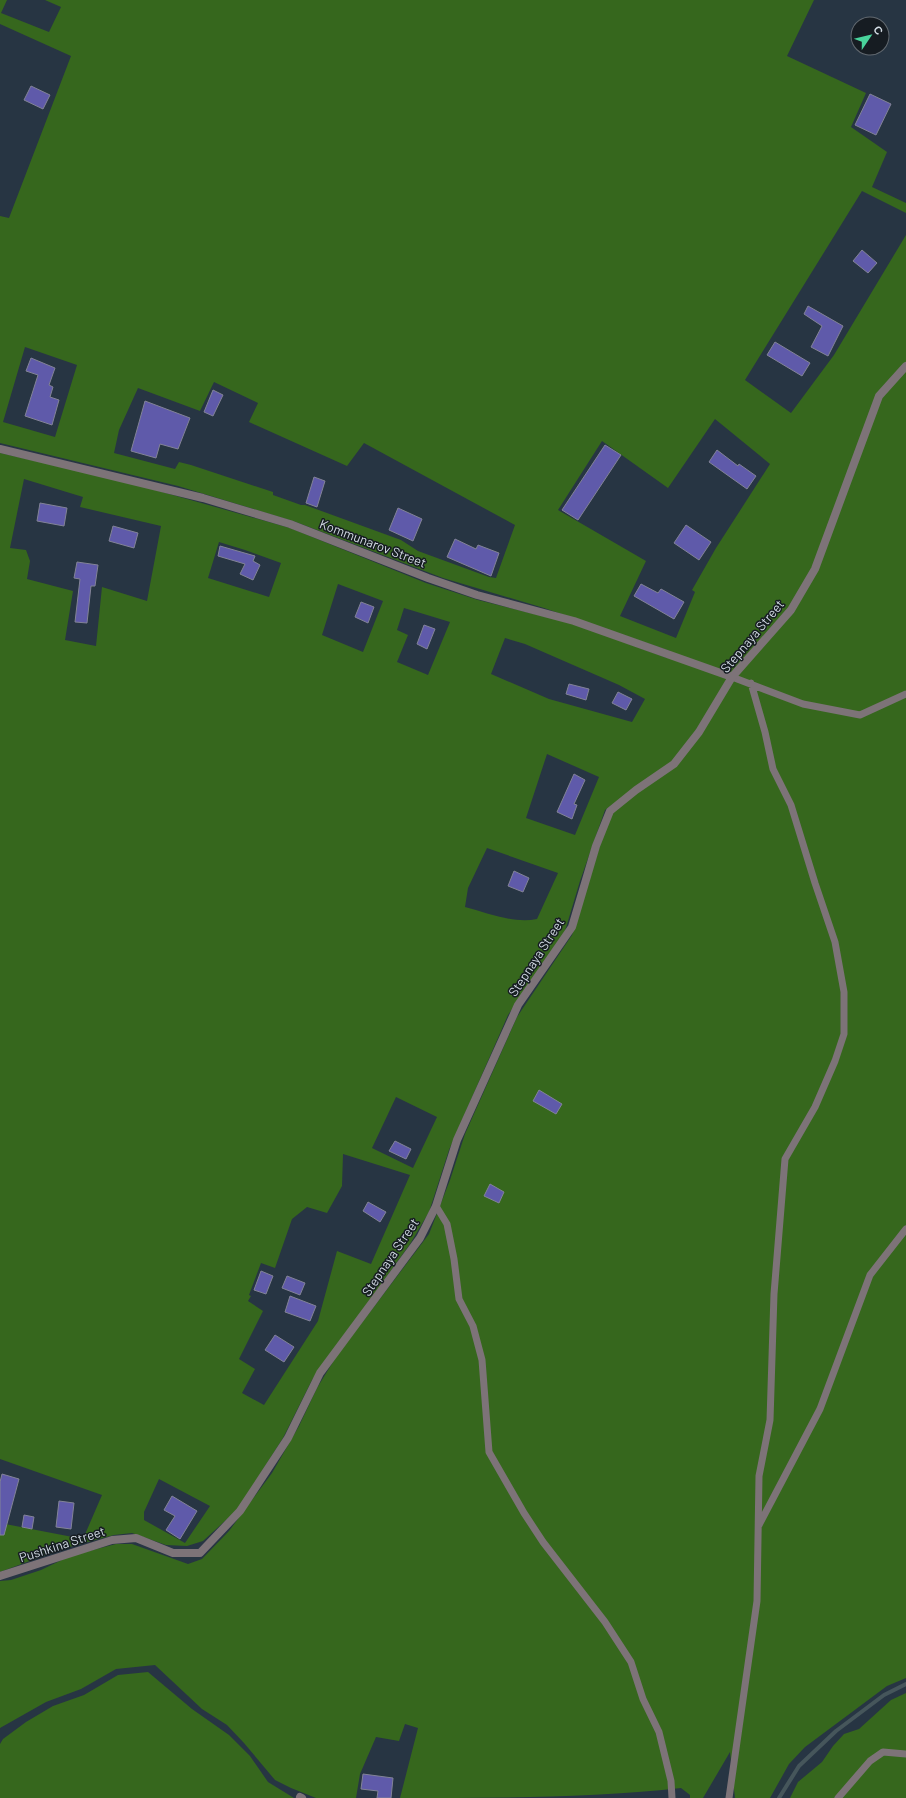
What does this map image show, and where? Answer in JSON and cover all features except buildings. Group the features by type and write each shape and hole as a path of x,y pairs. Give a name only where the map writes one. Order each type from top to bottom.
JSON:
{"street":[{"name":"Stepnaya Street","path":"200,1553 240,1511 288,1438 320,1374 420,1238 436,1206 457,1140 518,1005 572,927 596,846 610,811 636,790 674,764 699,732 732,677 791,610 815,569 879,396 906,366"},
{"name":"Kommunarov Street","path":"0,448 203,498 290,524 428,578 477,595 574,621 732,677"},
{"name":"Pushkina Street","path":"0,1576 112,1540 136,1538 173,1553 200,1553"}],"lane":[{"path":"732,677 803,704 860,715 906,694"},
{"path":"729,1798 757,1601 759,1476 770,1420 774,1294 785,1159 815,1107 844,1034 844,992 835,942 814,884 791,805 773,769 765,732 751,683"},
{"path":"436,1206 447,1224 454,1259 459,1299 473,1326 482,1360 489,1452 532,1525 605,1622 631,1662 643,1699 659,1732 671,1781 672,1798"},
{"path":"758,1526 820,1409 870,1275 906,1229"},
{"path":"838,1798 870,1761 883,1752 906,1754"}],"green space":[{"path":"0,0 7,0 1,13 49,32 61,7 45,0 814,0 787,56 866,93 851,127 887,152 872,187 906,203 906,213 862,191 745,380 791,413 834,355 906,235 906,1678 887,1686 805,1747 789,1764 770,1798 735,1798 730,1752 703,1798 690,1798 690,1795 681,1788 576,1796 400,1798 418,1728 405,1724 399,1741 376,1737 360,1774 356,1798 316,1798 275,1780 227,1725 202,1709 155,1665 116,1669 81,1689 46,1702 0,1728 0,1581 11,1580 41,1570 70,1556 116,1544 132,1544 188,1564 202,1559 229,1531 272,1473 299,1426 317,1388 336,1357 429,1234 450,1180 465,1134 517,1017 572,935 613,804 605,810 580,881 565,931 508,1015 449,1150 429,1212 410,1244 312,1380 283,1438 237,1510 203,1541 187,1546 166,1545 132,1533 114,1535 62,1549 0,1572 0,1523 83,1539 102,1495 0,1459 0,453 116,479 290,528 426,583 478,600 574,624 667,658 670,651 544,608 443,578 296,522 178,486 0,443 0,216 9,218 71,56 0,24","holes":["25,347 77,365 55,437 3,422","214,382 258,403 249,422 347,466 364,443 515,525 496,578 489,577 418,551 401,540 273,495 273,492 179,462 175,469 114,453 119,430 138,388 200,411","715,419 770,464 716,548 692,590 695,592 676,638 620,616 646,561 558,510 602,441 668,488","24,479 83,497 80,507 161,526 147,601 102,587 96,646 65,640 73,591 27,579 30,561 26,550 10,548","219,542 281,563 269,597 208,578","338,584 383,601 363,652 322,635","404,608 450,622 428,675 397,662 408,635 397,630","505,638 525,644 619,685 645,699 632,722 549,699 491,674","547,754 599,777 575,835 526,818","487,848 558,873 537,919 519,920 492,915 465,907 468,888","396,1097 437,1117 413,1168 372,1148","343,1154 410,1175 371,1264 337,1251 318,1321 264,1405 242,1393 255,1369 239,1359 263,1311 248,1301 251,1296 249,1295 261,1263 275,1268 292,1219 307,1207 327,1213 342,1186","159,1479 210,1506 185,1543 144,1520 144,1512"]},
{"path":"148,1672 192,1709 229,1735 250,1756 268,1782 294,1798 0,1798 0,1744 3,1739 26,1722 53,1706 84,1695 118,1675"},
{"path":"906,1693 906,1798 790,1798 798,1782 822,1762 833,1746 844,1734 859,1729 891,1700"}],"waterway":[{"path":"779,1798 799,1766 836,1731 884,1695 906,1684"}]}
